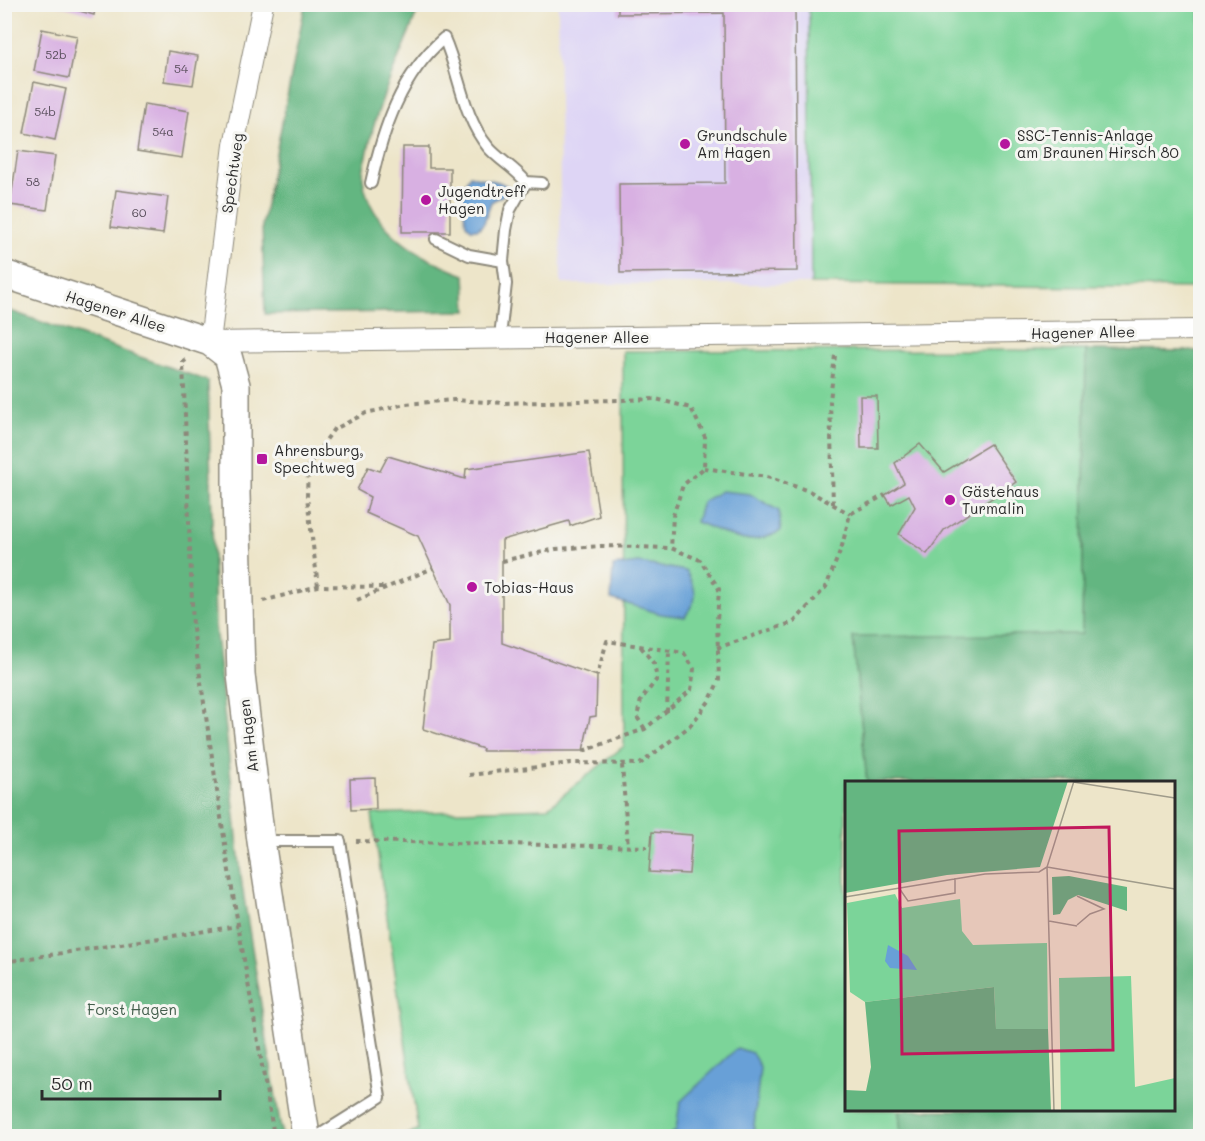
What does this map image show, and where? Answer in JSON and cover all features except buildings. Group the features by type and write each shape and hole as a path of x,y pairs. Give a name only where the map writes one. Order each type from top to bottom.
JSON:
{"street":[{"name":"Spechtweg","path":"210,342 234,145 263,4"},
{"name":"Hagener Allee","path":"4,274 210,342 1200,330"},
{"name":"Am Hagen","path":"210,342 228,356 236,385 241,675 261,841 306,1137"}],"lane":[{"path":"371,183 397,99 416,66 444,38 468,113 489,148 516,169 526,182 542,183"},
{"path":"500,337 507,284 503,261 510,210 526,182"},
{"path":"436,239 469,255 503,261"},
{"path":"261,841 340,841 380,1097 318,1137"}],"path":[{"path":"833,504 830,401 836,336"},
{"path":"210,342 183,362 194,629 238,926 274,1137"},
{"path":"318,586 307,497 308,465 333,430 366,413 406,404 454,400 504,403 656,399 691,408 705,437 704,468"},
{"path":"671,548 673,516 683,485 704,468 767,477 809,491 850,514"},
{"path":"717,648 794,622 826,588 842,546 850,514 885,495"},
{"path":"469,775 571,763 640,764 690,726 710,700 719,680 717,648 719,589 700,561 671,548 600,546 556,549 502,561"},
{"path":"357,600 383,587 433,568"},
{"path":"239,605 282,598 318,586 383,587"},
{"path":"584,751 645,729 667,713 691,690 694,669 684,653 607,641 597,676"},
{"path":"640,647 654,664 657,679 641,700 636,717 645,729"},
{"path":"667,713 669,651"},
{"path":"622,765 628,847"},
{"path":"340,841 646,847"},
{"path":"4,962 238,926"}],"shaded area":[{"name":"Grundschule Am Hagen","path":"558,5 809,5 811,284 561,284"}],"green space":[{"path":"305,5 420,5 376,117 363,179 368,197 387,228 415,251 465,275 467,311 265,314 262,225"},
{"name":"SSC-Tennis-Anlage am Braunen Hirsch 80","path":"809,5 1200,5 1200,288 811,284"},
{"name":"Forst Hagen","path":"5,309 208,381 215,625 242,885 282,1136 5,1136"},
{"path":"1086,350 1082,634 853,638 867,781 845,781 845,1111 899,1111 901,1136 404,1136 418,1130 372,814 547,808 624,746 623,351"},
{"path":"1086,350 1200,351 1200,1136 901,1136 899,1111 1175,1111 1175,781 867,781 853,637 1082,634"}],"water":[{"path":"470,175 497,181 512,190 491,202 484,223 478,229 471,229 466,224 464,212 463,198"},
{"path":"721,491 750,494 779,511 781,531 768,537 747,540 729,536 696,522 702,502"},
{"path":"639,563 686,571 695,594 685,617 661,614 611,599 613,566"},
{"path":"737,1048 752,1053 760,1067 753,1136 669,1136 676,1130 680,1102"}],"place":[{"name":"Grundschule Am Hagen","path":"685,144"},
{"name":"SSC-Tennis-Anlage am Braunen Hirsch 80","path":"1005,144"},
{"name":"Jugendtreff Hagen","path":"426,200"},
{"name":"Ahrensburg, Spechtweg","path":"262,459"},
{"name":"Gästehaus Turmalin","path":"950,500"},
{"name":"Tobias-Haus","path":"472,587"}]}
